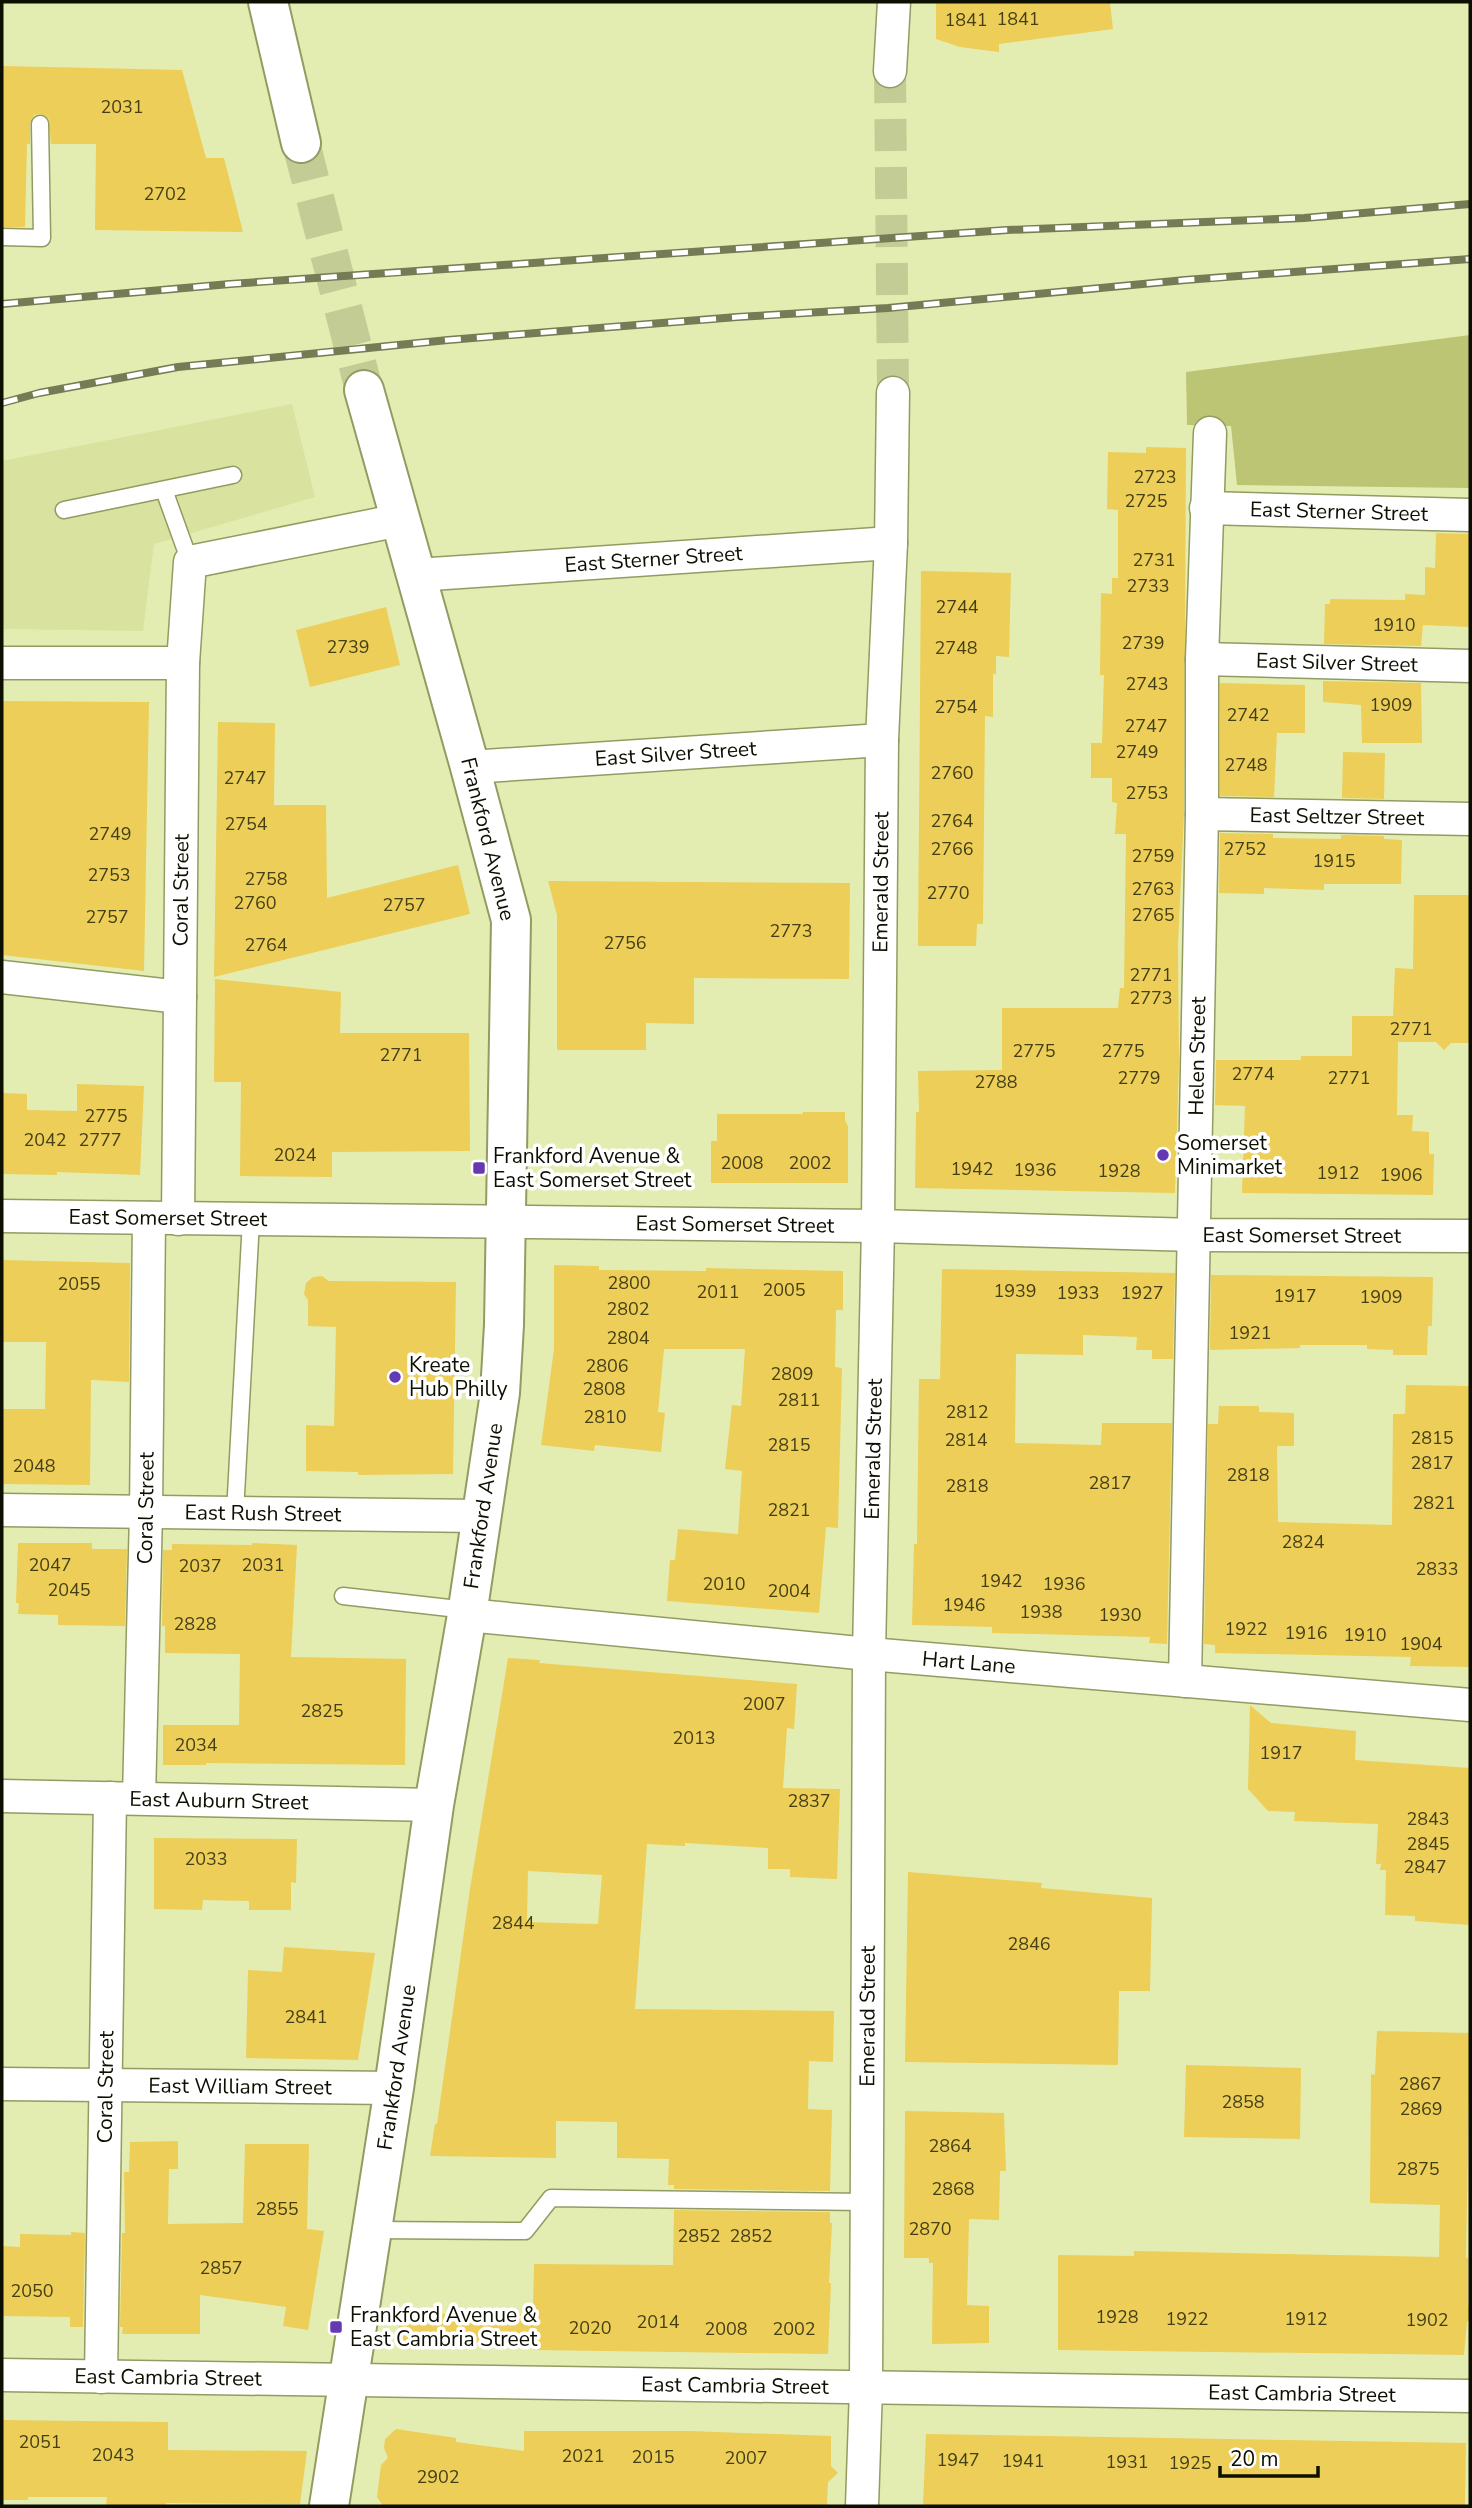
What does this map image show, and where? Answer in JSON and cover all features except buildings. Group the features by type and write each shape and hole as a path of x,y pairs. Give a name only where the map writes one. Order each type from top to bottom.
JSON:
{"main road":[{"path":"268,2 301,143"},
{"name":"Frankford Avenue","path":"329,2506 503,1363 511,920 364,390"}],"street":[{"path":"890,71 894,2"},
{"name":"Emerald Street","path":"863,2506 866,2388 869,1654 882,740 891,543 892,393"},
{"name":"Helen Street","path":"1185,1681 1195,1235 1202,659 1210,433"},
{"name":"East Sterner Street","path":"1206,508 1470,515"},
{"path":"190,562 400,520"},
{"name":"East Sterner Street","path":"416,575 891,543"},
{"name":"Coral Street","path":"101,2377 106,2085 180,998 183,663 190,562"},
{"name":"East Silver Street","path":"1202,659 1470,666"},
{"path":"2,663 183,663"},
{"name":"East Silver Street","path":"470,766 882,740"},
{"name":"East Seltzer Street","path":"1202,814 1470,819"},
{"path":"2,977 180,998"},
{"name":"East Somerset Street","path":"2,1216 877,1226 1195,1235 1470,1236"},
{"name":"East Rush Street","path":"2,1510 480,1516"},
{"name":"Hart Lane","path":"467,1613 869,1654 1470,1705"},
{"name":"East Auburn Street","path":"2,1796 435,1805"},
{"name":"East William Street","path":"2,2084 394,2088"},
{"name":"East Cambria Street","path":"2,2375 1470,2396"}],"lane":[{"path":"2,237 42,238 40,124"},
{"path":"64,510 233,475"},
{"path":"164,490 190,562"},
{"path":"235,1513 251,1220"},
{"path":"343,1596 467,1613"},
{"path":"372,2230 525,2231 551,2198 867,2202"}],"shaded area":[{"path":"1470,335 1470,488 1237,485 1231,426 1187,425 1186,372"},
{"path":"292,404 315,497 154,544 143,631 2,629 2,461"}],"tunnel":[{"path":"890,71 893,393"},
{"path":"301,143 364,390"}],"railway":[{"path":"2,304 230,284 1007,230 1304,218 1470,204"},
{"path":"2,403 39,393 178,367 448,340 888,308 1185,280 1470,259"}],"place":[{"name":"Somerset Minimarket","path":"1163,1155"},
{"name":"Frankford Avenue & East Somerset Street","path":"479,1168"},
{"name":"Kreate Hub Philly","path":"395,1377"},
{"name":"Frankford Avenue & East Cambria Street","path":"336,2327"}]}
